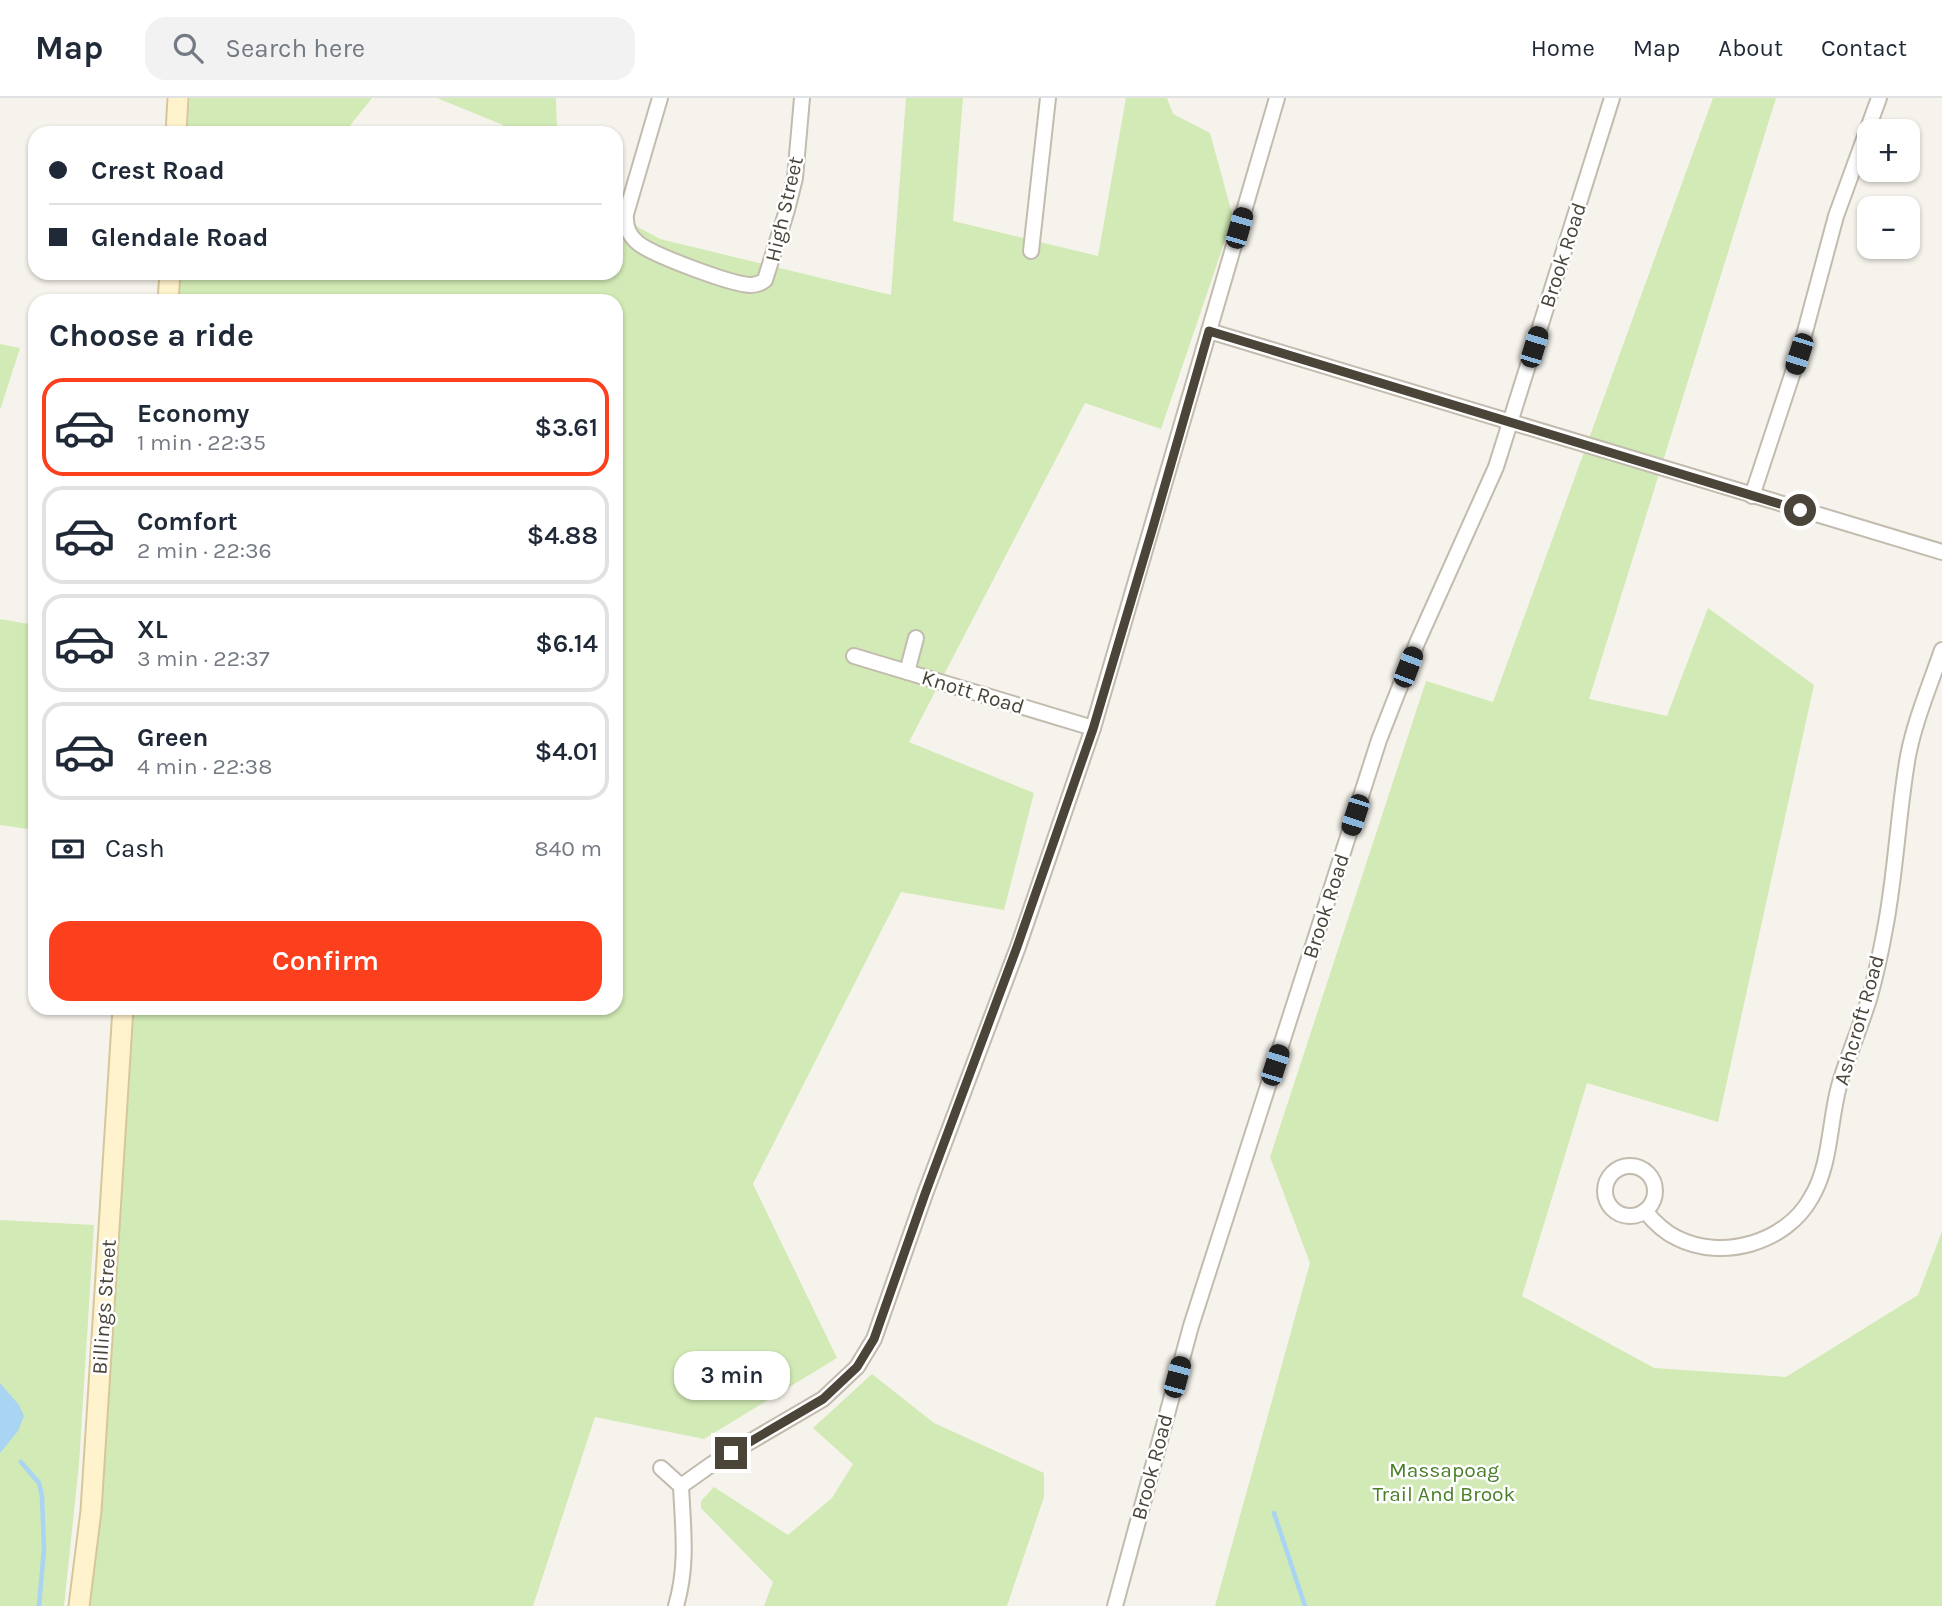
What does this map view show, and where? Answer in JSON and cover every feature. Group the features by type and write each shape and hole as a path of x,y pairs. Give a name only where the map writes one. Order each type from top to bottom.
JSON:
{"street":[{"path":"176,126 178,98"},
{"name":"High Street","path":"660,98 626,214 627,227 637,242 653,252 734,282 756,285 765,280 769,272 795,178 802,98"},
{"path":"1031,251 1048,98"},
{"path":"681,1486 712,1464 823,1399 846,1379 874,1339 1017,947 1093,729 1277,98"},
{"name":"Brook Road","path":"1115,1606 1191,1326 1379,740 1417,643 1496,467 1612,98"},
{"path":"1752,496 1799,354 1836,216 1880,98"},
{"path":"1209,331 1942,552"},
{"path":"907,672 916,638"},
{"name":"Ashcroft Road","path":"1645,1211 1661,1228 1677,1238 1702,1247 1719,1249 1746,1245 1771,1236 1799,1214 1811,1200 1824,1167 1838,1090 1877,967 1890,895 1909,754 1942,650"},
{"name":"Knott Road","path":"853,656 1093,729"},
{"name":"Billings Street","path":"79,1606 91,1511 123,1015"},
{"path":"661,1468 681,1486 685,1562 676,1606"}],"green space":[{"path":"190,98 372,98 350,126 188,126"},
{"path":"437,98 556,98 557,126 503,125"},
{"path":"906,98 963,98 953,221 1098,256 1126,98 1167,98 1173,114 1210,133 1233,217 1161,429 1085,403 909,742 1034,793 1004,910 901,892 753,1184 837,1358 704,1439 595,1417 533,1606 83,1606 125,1015 623,1015 623,294 176,294 176,280 623,280 623,219 660,239 891,295"},
{"name":"Massapoag Trail And Brook","path":"1713,98 1776,98 1589,699 1667,716 1708,608 1814,685 1718,1122 1587,1083 1522,1296 1654,1368 1786,1377 1918,1295 1942,1231 1942,1606 1215,1606 1310,1263 1270,1157 1426,681 1493,702"},
{"path":"0,344 20,348 0,410"},
{"path":"0,619 28,624 28,829 0,825"},
{"path":"0,1220 94,1225 79,1464 64,1606 0,1606"},
{"path":"872,1374 934,1423 1044,1473 1044,1497 1007,1606 764,1606 773,1582 701,1508 701,1501 714,1487 788,1535 832,1498 853,1464 813,1428"}],"water":[{"path":"0,1383 19,1405 24,1416 18,1431 0,1453"}],"waterway":[{"path":"21,1462 39,1483 42,1496 44,1549 39,1606"},
{"path":"1274,1513 1305,1606"}],"route":[{"path":"731,1453 823,1399 857,1367 874,1339 1017,947 1093,729 1209,331 1800,510"}]}
